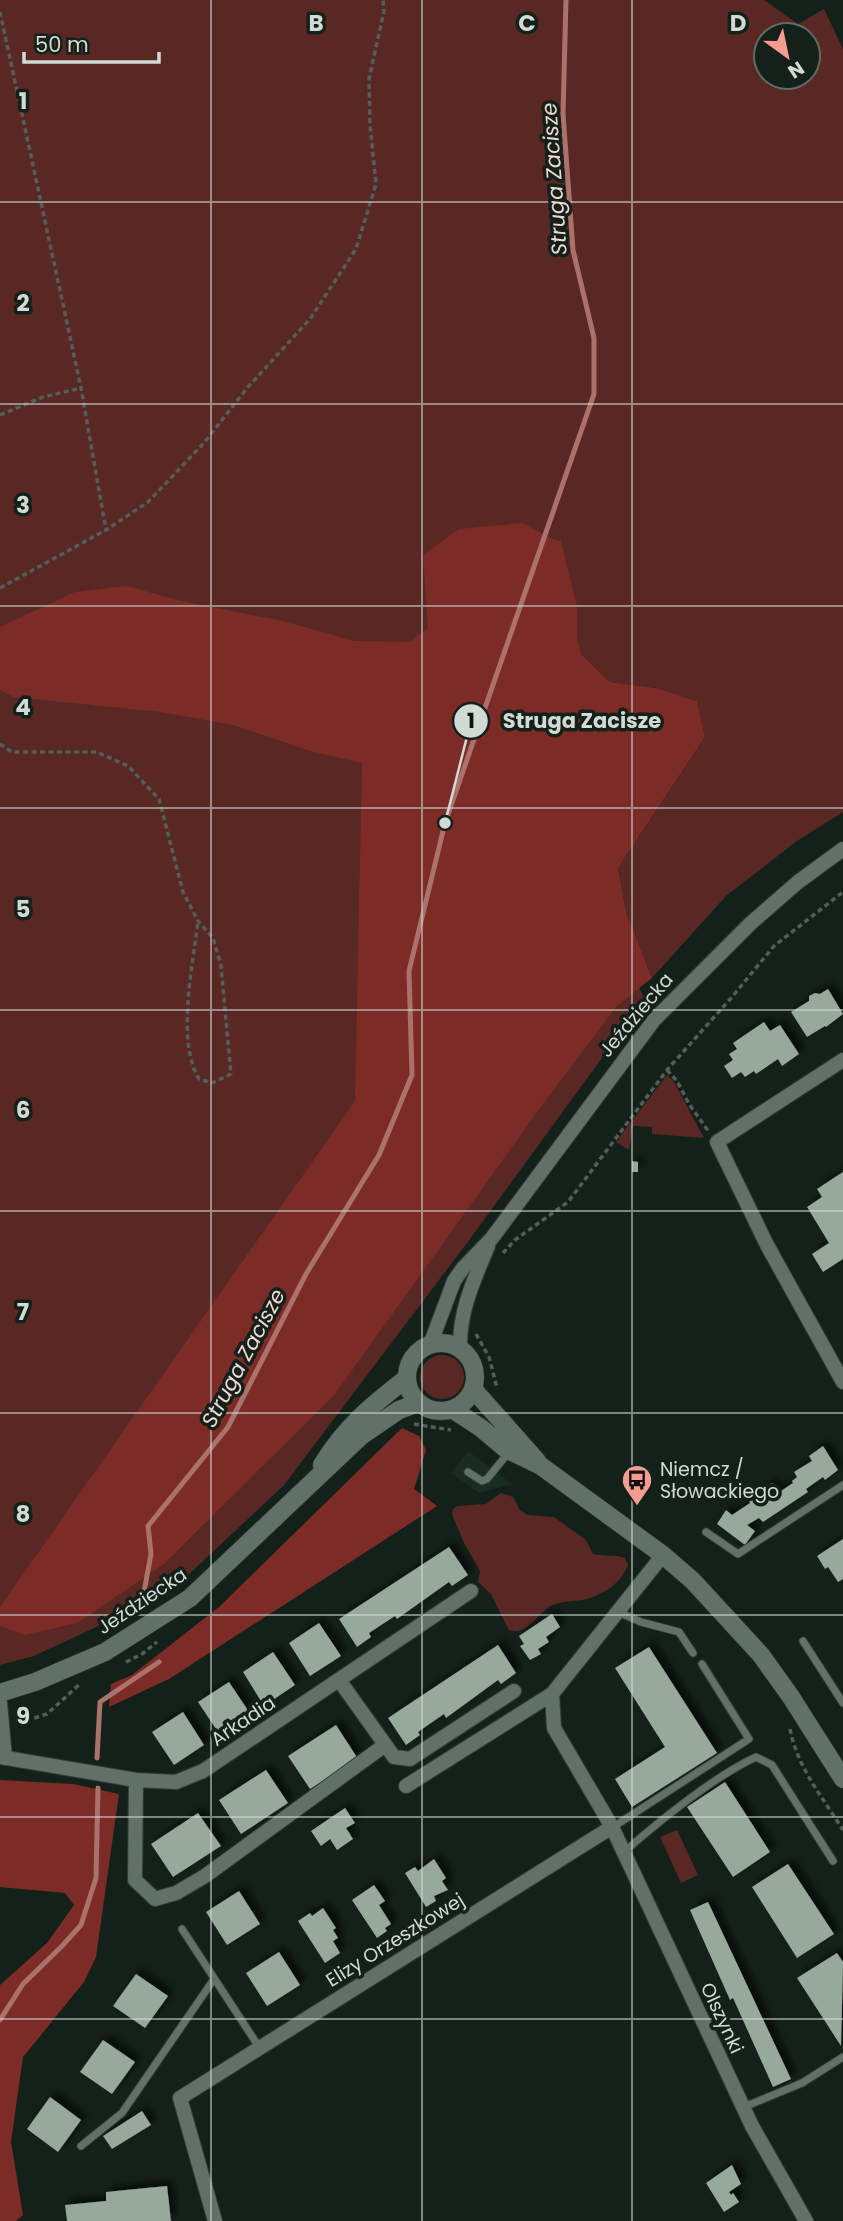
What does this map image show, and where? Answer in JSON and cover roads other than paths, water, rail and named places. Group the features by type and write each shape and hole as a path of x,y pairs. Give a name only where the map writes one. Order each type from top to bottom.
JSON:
{"street":[{"name":"Jeździecka","path":"430,1345 454,1280 492,1238 654,1020 751,923 798,882 843,849"},
{"path":"843,1060 717,1142 767,1245 843,1382"},
{"name":"Jeździecka","path":"460,1349 463,1308 492,1238"},
{"path":"443,1343 460,1349 473,1367 475,1377 473,1389 462,1404 441,1412 418,1403 407,1378 412,1360 430,1345 443,1343"},
{"name":"Jeździecka","path":"315,1477 336,1443 359,1416 407,1378"},
{"path":"473,1389 541,1466"},
{"name":"Jeździecka","path":"0,1693 35,1682 105,1652 190,1598 315,1477 382,1420 408,1405 418,1403"},
{"path":"452,1409 510,1451 541,1466 663,1555 724,1612 791,1697 843,1779"},
{"path":"406,1786 552,1694 663,1555"},
{"name":"Arkadia","path":"0,1703 2,1757 136,1780 176,1782 203,1771 471,1591"},
{"path":"339,1681 394,1757 410,1759 514,1691"},
{"path":"552,1694 554,1728 612,1827"},
{"path":"136,1780 135,1880 155,1899 176,1893 205,1876 385,1745"},
{"name":"Olszynki","path":"612,1827 743,2108 806,2221"},
{"name":"Elizy Orzeszkowej","path":"215,2221 180,2098 612,1827"}],"lane":[{"path":"468,1472 482,1481 487,1479 510,1451"},
{"path":"706,1532 738,1554 843,1485"},
{"path":"617,1612 640,1622 679,1632 693,1653"},
{"path":"803,1641 843,1703"},
{"path":"612,1827 749,1739 702,1664"},
{"path":"624,1852 702,1791 756,1757 772,1765 833,1860"},
{"path":"182,1929 259,2048"},
{"path":"80,2146 122,2113 214,1979"},
{"path":"743,2108 802,2083 843,2057"}],"waterway":[{"name":"Struga Zacisze","path":"144,1592 151,1554 148,1526 228,1427 306,1274 379,1155 412,1075 409,971 445,823 594,394 594,338 573,250 563,114 566,0"},
{"name":"Struga Zacisze","path":"97,1758 100,1702 159,1662"},
{"name":"Struga Zacisze","path":"0,2020 23,1984 81,1925 96,1878 98,1788"}],"place":[{"name":"Struga Zacisze","path":"445,823"},
{"name":"Niemcz / Słowackiego","path":"637,1507"}]}
